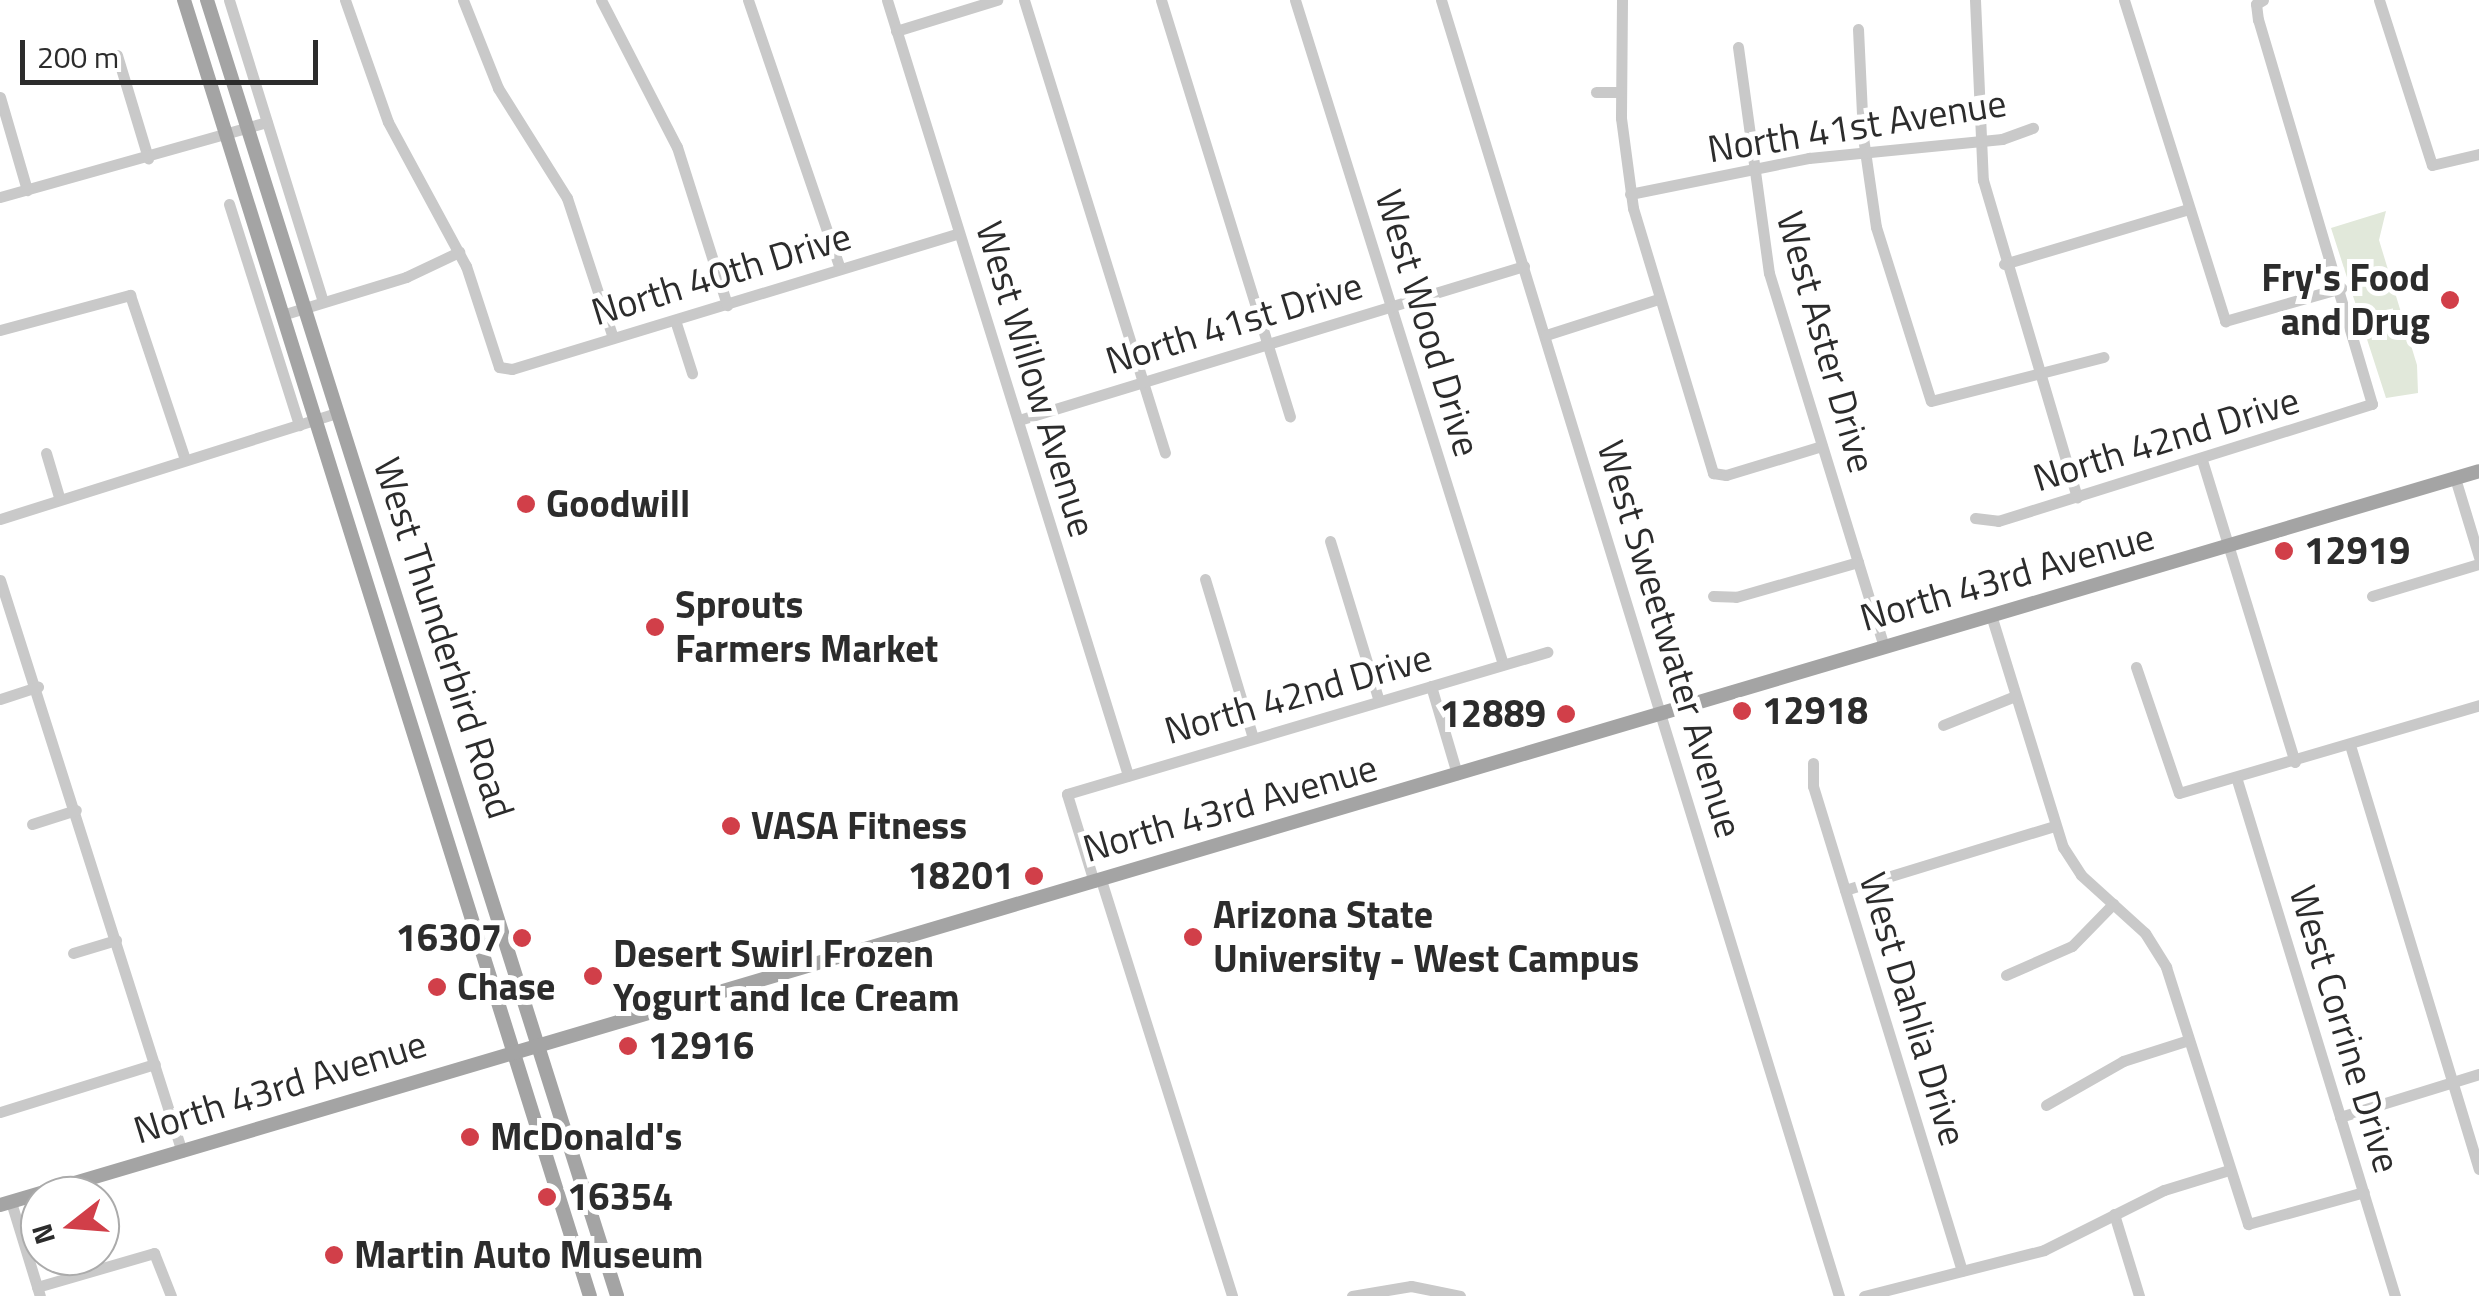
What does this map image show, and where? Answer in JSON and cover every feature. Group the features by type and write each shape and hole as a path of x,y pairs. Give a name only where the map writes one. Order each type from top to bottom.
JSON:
{"main road":[{"name":"West Thunderbird Road","path":"184,0 590,1296"},
{"name":"West Thunderbird Road","path":"207,0 540,1042 617,1296"},
{"name":"North 43rd Avenue","path":"6,1204 514,1049 1098,881 2479,471"}],"street":[{"path":"229,0 323,302"},
{"path":"282,315 418,273 459,252 388,122 344,0"},
{"path":"463,0 498,88 567,198 613,338"},
{"path":"601,0 677,147 727,304"},
{"path":"748,0 840,270"},
{"name":"West Willow Avenue","path":"886,0 1128,776"},
{"path":"896,31 998,0"},
{"path":"1024,0 1166,453"},
{"path":"1161,0 1290,416"},
{"name":"West Wood Drive","path":"1296,0 1503,664"},
{"name":"West Sweetwater Avenue","path":"1441,0 1838,1296"},
{"path":"1622,0 1620,92 1630,194 1712,472 1726,474 1822,446"},
{"path":"1975,0 1977,140 2004,264 2077,497"},
{"path":"2124,0 2225,321 2341,288 2260,2"},
{"path":"2379,0 2432,164 2479,154"},
{"path":"1858,28 1864,149 1876,227 1931,400 2103,357"},
{"name":"West Aster Drive","path":"1738,47 1750,170 1769,273 1884,647"},
{"path":"117,55 148,158"},
{"path":"1596,92 1620,92"},
{"path":"0,97 27,190"},
{"path":"0,197 267,122"},
{"name":"North 41st Avenue","path":"1630,194 1864,149 1977,140 2033,128"},
{"path":"230,204 299,424"},
{"path":"2004,264 2189,209"},
{"path":"237,228 250,211"},
{"name":"North 40th Drive","path":"459,252 498,367 613,338 960,233"},
{"name":"North 41st Drive","path":"1019,420 1524,266"},
{"name":"North 42nd Drive","path":"1975,518 1998,521 2372,404 2341,288"},
{"path":"0,330 130,296 185,459"},
{"path":"1546,335 1658,299"},
{"path":"675,320 692,372"},
{"path":"0,519 59,497 336,413"},
{"path":"46,453 59,497"},
{"path":"2202,460 2296,762"},
{"path":"2372,596 2479,560 2455,478"},
{"path":"1330,541 1378,702"},
{"path":"1713,596 1736,597 1858,562"},
{"path":"1205,579 1253,738"},
{"path":"0,580 38,687 182,1152"},
{"path":"1991,615 2054,826 2081,875 2154,944 2190,1040 2248,1224 2364,1192"},
{"name":"North 42nd Drive","path":"1098,881 1067,794 1546,652"},
{"path":"2136,668 2179,793 2237,780 2479,706"},
{"path":"1431,686 1457,774"},
{"path":"0,699 38,687"},
{"path":"1944,725 1959,713 2015,696"},
{"path":"2350,746 2479,1168"},
{"name":"West Dahlia Drive","path":"1813,763 1813,786 1962,1271"},
{"name":"West Corrine Drive","path":"2237,780 2396,1296"},
{"path":"32,824 76,810"},
{"path":"1844,890 2054,826"},
{"path":"1098,881 1232,1296"},
{"path":"2006,975 2072,946 2113,904"},
{"path":"73,954 116,940"},
{"path":"2046,1105 2123,1061 2190,1040"},
{"path":"0,1112 156,1064"},
{"path":"2340,1117 2479,1074"},
{"path":"1864,1296 2044,1250 2114,1214 2230,1170"},
{"path":"6,1204 39,1292 154,1253 171,1296"},
{"path":"2114,1214 2140,1296"},
{"path":"1352,1296 1411,1286 1460,1296"}],"shaded area":[{"path":"2386,211 2379,240 2417,365 2418,393 2386,398 2331,228"}],"place":[{"name":"Fry's Food and Drug","path":"2450,300"},
{"name":"Goodwill","path":"526,504"},
{"name":"12919","path":"2284,551"},
{"name":"Sprouts Farmers Market","path":"655,627"},
{"name":"12918","path":"1742,711"},
{"name":"12889","path":"1566,714"},
{"name":"VASA Fitness","path":"731,826"},
{"name":"18201","path":"1034,876"},
{"name":"Arizona State University - West Campus","path":"1193,937"},
{"name":"16307","path":"522,938"},
{"name":"Desert Swirl Frozen Yogurt and Ice Cream","path":"593,976"},
{"name":"Chase","path":"437,987"},
{"name":"12916","path":"628,1046"},
{"name":"McDonald's","path":"470,1137"},
{"name":"16354","path":"547,1197"},
{"name":"Martin Auto Museum","path":"334,1255"}]}
